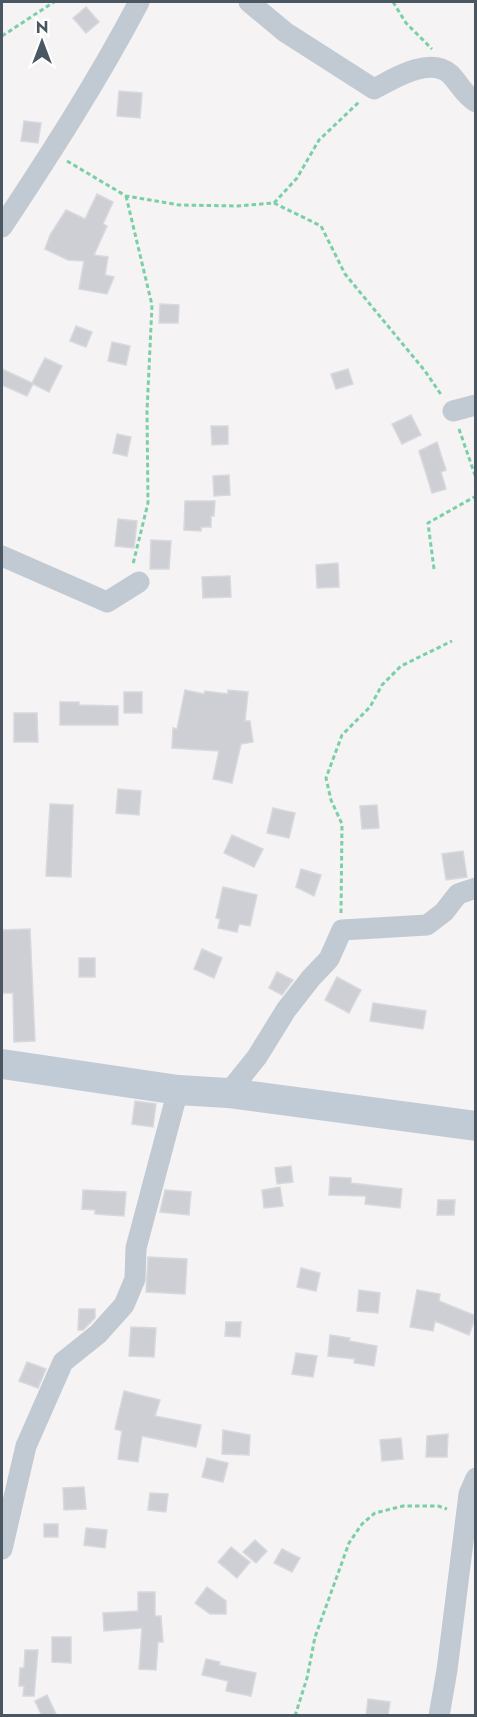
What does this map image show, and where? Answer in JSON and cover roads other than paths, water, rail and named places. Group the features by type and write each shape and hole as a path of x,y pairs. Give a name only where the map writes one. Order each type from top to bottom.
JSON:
{"street":[{"path":"2,227 52,152 113,52 139,2"},
{"path":"249,2 285,32 374,89 411,70 430,67 448,73 467,96 476,102"},
{"path":"453,411 476,405"},
{"path":"2,556 107,602 135,574"},
{"path":"228,1093 257,1057 286,1010 329,958 342,930 426,925 444,912 458,894 476,888"},
{"path":"2,1064 178,1090 228,1093 476,1126"},
{"path":"2,1550 26,1446 63,1362 98,1334 124,1305 135,1278 136,1248 178,1090"},
{"path":"438,1716 447,1670 469,1494 476,1478"}]}
